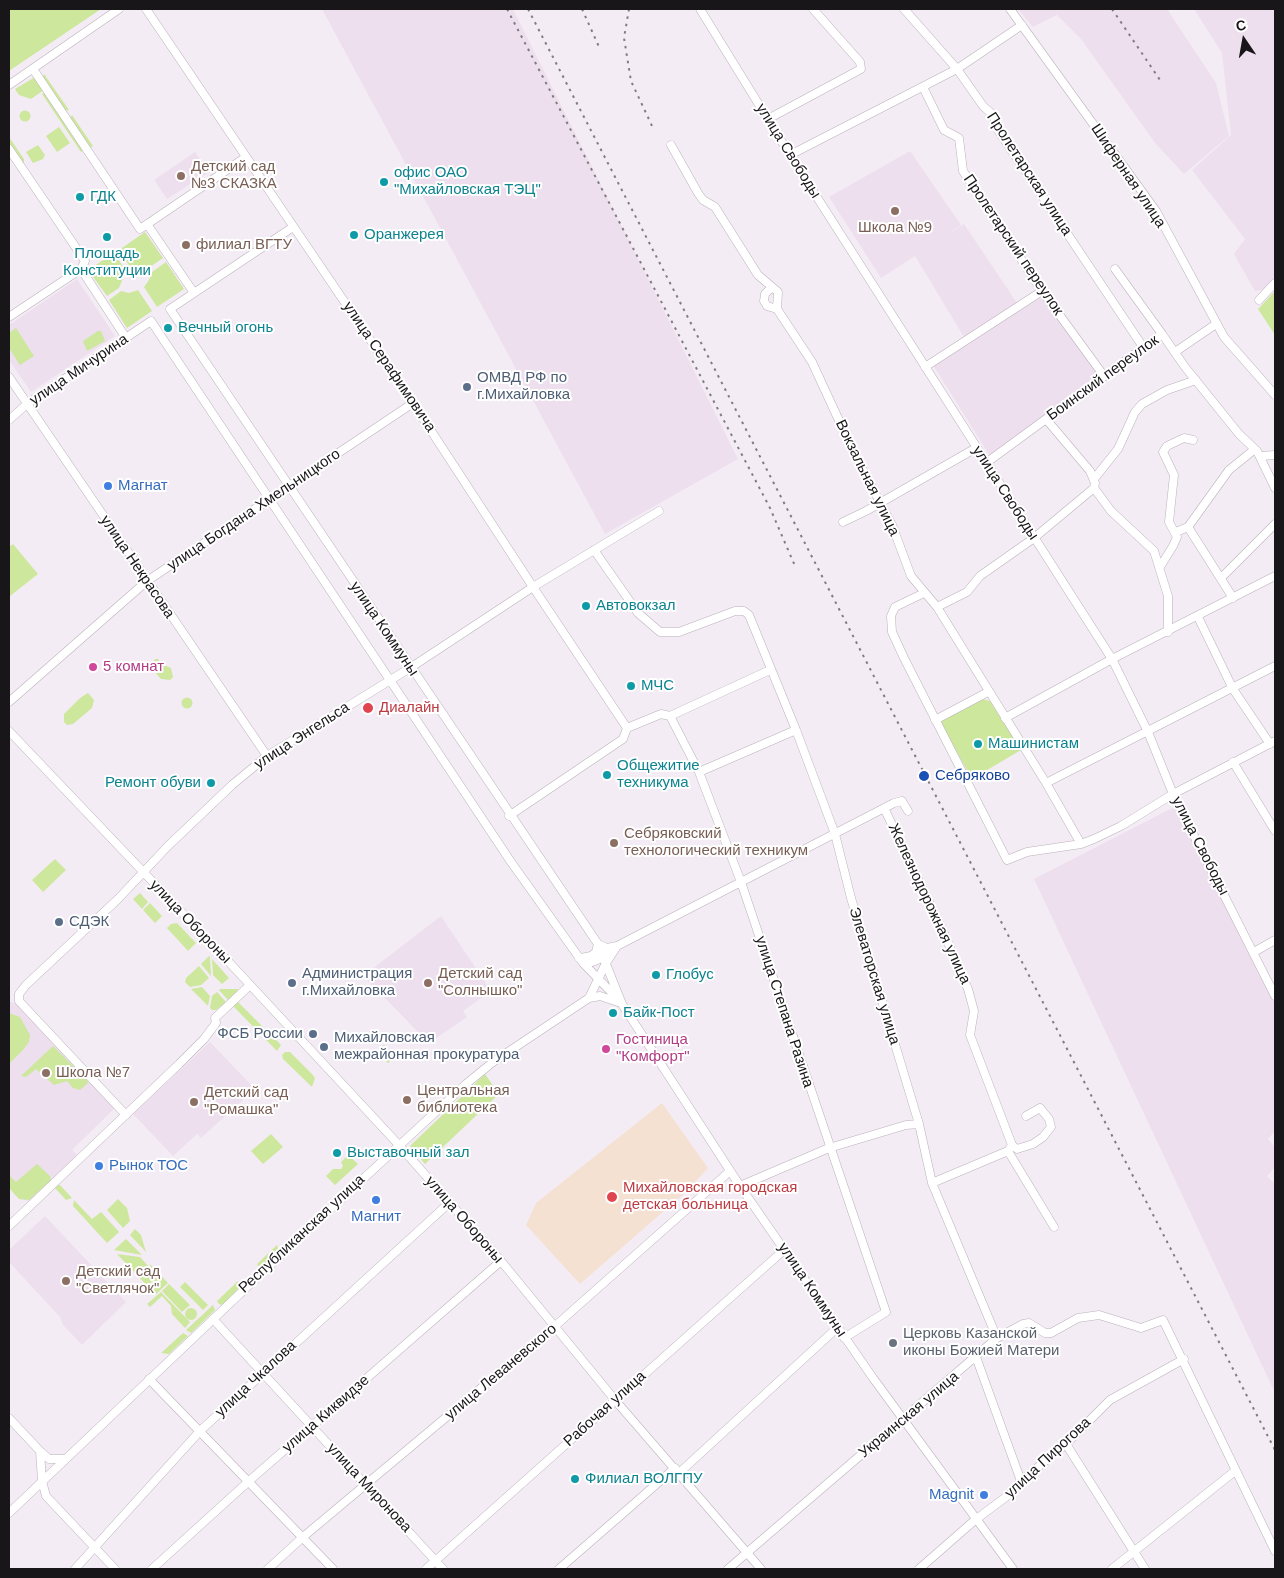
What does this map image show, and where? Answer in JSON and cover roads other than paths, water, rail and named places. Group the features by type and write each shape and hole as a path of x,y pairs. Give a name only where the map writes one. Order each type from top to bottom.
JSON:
{"street":[{"path":"9,85 118,9"},
{"name":"улица Серафимовича","path":"146,9 414,403 627,728"},
{"name":"улица Свободы","path":"700,9 790,155 1112,659 1148,732 1173,794 1275,996"},
{"path":"768,118 861,69 860,62 814,9"},
{"name":"Пролетарская улица","path":"904,9 957,69 983,106 993,115 998,130 1144,347"},
{"name":"Шиферная улица","path":"1010,9 1156,211 1216,324 1229,343 1275,394"},
{"path":"790,155 957,69 1022,26"},
{"path":"33,69 140,229 246,157"},
{"name":"Пролетарский переулок","path":"923,87 944,130 959,138 963,171 1042,291 1104,376"},
{"path":"671,145 698,193 703,200 715,207 758,275 772,287 765,294 764,300 767,306 777,309"},
{"path":"9,149 85,261 81,268 9,317"},
{"path":"148,224 194,293 293,227"},
{"path":"81,268 126,338"},
{"path":"1115,269 1162,334"},
{"path":"1259,300 1275,284"},
{"name":"Вокзальная улица","path":"772,287 778,292 777,309 812,362 854,454 881,502 892,525 907,568 924,593 937,607 1046,784 1080,844"},
{"path":"925,367 1042,291"},
{"name":"улица Коммуны","path":"194,293 170,310 290,486 509,816 598,944 622,1004"},
{"name":"улица Коммуны","path":"151,321 511,862 579,958 622,1004 730,1171 837,1328 975,1520 1013,1569"},
{"name":"улица Мичурина","path":"9,420 27,404 151,321"},
{"path":"1175,352 1216,324"},
{"name":"Боинский переулок","path":"986,463 1162,334 1239,434 1261,456 1267,476 1275,488"},
{"name":"улица Некрасова","path":"9,377 267,756"},
{"path":"937,607 967,592 980,576 1034,538 1094,483 1118,449 1134,412 1142,404 1167,390 1196,380"},
{"name":"улица Богдана Хмельницкого","path":"9,702 147,581 414,403"},
{"path":"1046,419 1090,471 1094,483 1118,517 1146,542 1156,555 1168,596 1168,632"},
{"path":"1160,567 1173,546 1176,532 1170,522 1174,475 1163,452 1167,446 1177,440 1187,438 1193,440"},
{"path":"843,522 976,448"},
{"path":"1176,532 1188,527 1229,470 1255,449"},
{"path":"1261,456 1275,455"},
{"name":"улица Энгельса","path":"126,1115 19,1001 19,994 26,985 144,873 232,785 267,756 390,681 533,587 658,511"},
{"path":"1221,578 1275,524"},
{"path":"1188,527 1233,598"},
{"name":"Элеваторская улица","path":"594,550 638,614 653,628 667,634 679,632 735,611 740,610 749,615 796,730 834,834 851,898 919,1124 932,1183 997,1338"},
{"path":"1005,718 1112,659 1198,617 1275,576"},
{"path":"924,593 895,607 890,623 904,658 1007,860 1038,850 1080,844 1121,826 1173,794 1272,743 1233,689 1198,617"},
{"path":"1046,784 1275,666"},
{"path":"509,816 624,739 627,728 661,714 670,716 770,670"},
{"path":"935,720 988,692"},
{"name":"улица Степана Разина","path":"670,716 699,772 741,882 829,1148 886,1312 844,1338"},
{"path":"699,772 796,730"},
{"name":"улица Обороны","path":"9,731 398,1144 501,1260 615,1400 761,1569"},
{"path":"1233,762 1275,831"},
{"path":"579,958 591,956 596,952 598,944 607,948 617,946 884,808 902,801 908,811"},
{"name":"Железнодорожная улица","path":"884,808 968,989 974,1011 970,1035 1010,1148 1054,1227"},
{"path":"1254,952 1275,940"},
{"name":"Республиканская улица","path":"9,1513 398,1144 493,1062 589,998 599,979 605,961 617,946"},
{"path":"579,958 592,962 605,961"},
{"path":"9,1226 204,1039 216,1023 214,1018 250,985"},
{"path":"589,998 600,996 622,1004"},
{"path":"932,1183 1010,1148 1017,1149 1033,1144 1051,1128 1049,1119 1040,1108 1026,1116"},
{"path":"740,1186 829,1148 906,1125 919,1124"},
{"name":"улица Леваневского","path":"268,1569 303,1537 554,1327 730,1171"},
{"name":"улица Чкалова","path":"75,1569 200,1431 449,1203"},
{"name":"Рабочая улица","path":"426,1569 784,1250"},
{"name":"улица Киквидзе","path":"152,1569 249,1481 501,1260"},
{"name":"Украинская улица","path":"728,1569 997,1338 1023,1324 1029,1323 1046,1333 1052,1333 1078,1318 1099,1315 1141,1328 1163,1320 1184,1359"},
{"name":"улица Миронова","path":"212,1319 443,1569"},
{"path":"559,1569 677,1471 837,1328"},
{"path":"976,1357 1021,1481"},
{"path":"1184,1359 1275,1551"},
{"name":"улица Пирогова","path":"919,1569 975,1520 1010,1494 1021,1481 1066,1444 1110,1400 1184,1359"},
{"path":"149,1379 333,1569"},
{"path":"9,1418 49,1459 65,1459"},
{"path":"1066,1444 1146,1569"},
{"path":"40,1451 42,1481 46,1496 115,1569"},
{"path":"1112,1569 1235,1470"},
{"path":"27,1495 46,1496"}],"railway":[{"path":"507,9 770,508 795,566"},
{"path":"528,9 1275,1450"},
{"path":"582,9 600,49"},
{"path":"629,9 624,38 631,81 653,128"},
{"path":"1112,9 1160,80"}],"place":[{"name":"Детский сад №3 СКАЗКА","path":"181,176"},
{"name":"офис ОАО \"Михайловская ТЭЦ\"","path":"384,182"},
{"name":"ГДК","path":"80,197"},
{"name":"Школа №9","path":"895,211"},
{"name":"Оранжерея","path":"354,235"},
{"name":"Площадь Конституции","path":"107,237"},
{"name":"филиал ВГТУ","path":"186,245"},
{"name":"Вечный огонь","path":"168,328"},
{"name":"ОМВД РФ по г.Михайловка","path":"467,387"},
{"name":"Магнат","path":"108,486"},
{"name":"Автовокзал","path":"586,606"},
{"name":"5 комнат","path":"93,667"},
{"name":"МЧС","path":"631,686"},
{"name":"Диалайн","path":"368,708"},
{"name":"Машинистам","path":"978,744"},
{"name":"Общежитие техникума","path":"607,775"},
{"name":"Себряково","path":"924,776"},
{"name":"Ремонт обуви","path":"211,783"},
{"name":"Себряковский технологический техникум","path":"614,843"},
{"name":"СДЭК","path":"59,922"},
{"name":"Глобус","path":"656,975"},
{"name":"Администрация г.Михайловка","path":"292,983"},
{"name":"Детский сад \"Солнышко\"","path":"428,983"},
{"name":"Байк-Пост","path":"613,1013"},
{"name":"ФСБ России","path":"313,1034"},
{"name":"Михайловская межрайонная прокуратура","path":"324,1047"},
{"name":"Гостиница \"Комфорт\"","path":"606,1049"},
{"name":"Школа №7","path":"46,1073"},
{"name":"Центральная библиотека","path":"407,1100"},
{"name":"Детский сад \"Ромашка\"","path":"194,1102"},
{"name":"Выставочный зал","path":"337,1153"},
{"name":"Рынок ТОС","path":"99,1166"},
{"name":"Михайловская городская детская больница","path":"612,1197"},
{"name":"Магнит","path":"376,1200"},
{"name":"Детский сад \"Светлячок\"","path":"66,1281"},
{"name":"Церковь Казанской иконы Божией Матери","path":"893,1343"},
{"name":"Филиал ВОЛГПУ","path":"575,1479"},
{"name":"Magnit","path":"984,1495"}]}
